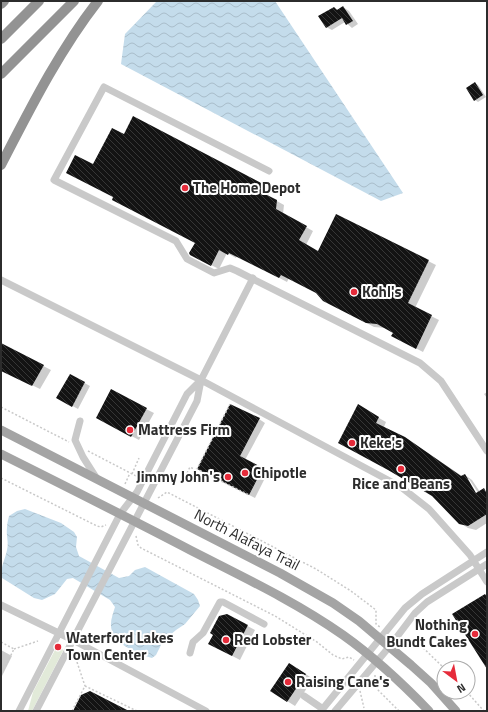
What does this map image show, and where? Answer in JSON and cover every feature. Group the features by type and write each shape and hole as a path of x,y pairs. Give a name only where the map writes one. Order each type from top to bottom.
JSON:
{"highway":[{"path":"1,4 4,1"},
{"path":"1,39 39,1"},
{"path":"1,74 74,1"},
{"path":"1,165 49,76 84,19 98,1"}],"main road":[{"name":"North Alafaya Trail","path":"1,430 97,478 308,588 333,603 383,635 390,646 431,683 456,711"},
{"path":"1,454 135,521 295,605 344,635 398,680 428,711"}],"street":[{"path":"269,171 104,87 54,180 176,241 187,259 214,273 230,268 253,278 420,363 441,381 487,451"},
{"path":"36,711 197,401 201,380 253,278"},
{"path":"1,280 201,380 402,487 429,509 470,555 487,582"},
{"path":"19,711 120,514 133,498 187,394 201,380"},
{"path":"80,421 75,440 97,478"},
{"path":"304,696 322,710 405,608 422,594 487,552"},
{"path":"335,711 390,646 415,613 427,602 487,564"},
{"path":"190,653 193,642 203,633 220,602 223,602 264,624"},
{"path":"1,605 73,640 205,711"}],"path":[{"path":"197,469 230,404"},
{"path":"1,407 138,477"},
{"path":"132,474 139,458"},
{"path":"187,473 190,467 196,470 197,469 249,495"},
{"path":"124,486 130,473"},
{"path":"1,478 97,526 102,527 106,525"},
{"path":"158,498 168,492 316,569 352,591 376,610 376,624 383,635"},
{"path":"136,536 138,545 141,548 275,616 317,642 333,655 342,659 349,657 359,664"},
{"path":"396,638 405,643 415,640 436,660"},
{"path":"1,675 14,649 38,641"},
{"path":"1,642 14,649"},
{"path":"77,662 86,686 137,711"},
{"path":"368,671 375,676"},
{"path":"371,679 375,676"},
{"path":"375,676 375,687 399,711"},
{"path":"72,711 86,686"},
{"path":"364,686 360,692 364,708"},
{"path":"474,700 484,711"}],"green space":[{"path":"60,647 63,651 32,711 28,711 33,692 56,648"}],"water":[{"path":"157,1 275,1 403,193 381,201 121,64 125,34"},
{"path":"25,509 61,523 74,532 77,537 76,547 79,556 119,578 129,576 135,570 145,567 194,594 200,606 185,624 163,641 156,655 152,658 123,645 118,641 111,628 115,607 110,600 73,578 67,579 55,594 42,600 34,598 2,578 2,567 8,547 7,524 9,516 17,511"}],"building":[{"path":"343,6 353,21 346,25 342,18 326,28 318,16 334,7 337,10"},
{"path":"475,82 483,95 474,101 466,88"},
{"path":"133,116 265,185 261,192 277,200 276,209 307,226 299,240 318,251 336,214 429,260 408,303 432,315 416,349 391,336 393,333 377,324 366,323 323,301 316,293 281,275 279,278 229,253 228,255 219,250 211,266 190,255 189,253 195,243 112,200 113,197 66,173 75,155 93,164 112,128 124,134"},
{"path":"1,343 44,365 32,386 1,371"},
{"path":"70,374 85,382 72,407 56,398"},
{"path":"111,389 147,408 131,437 96,418"},
{"path":"230,404 260,418 240,456 263,468 249,495 197,469"},
{"path":"358,404 379,417 376,423 405,437 461,476 465,474 476,493 484,488 487,494 487,514 468,526 459,524 432,496 338,443"},
{"path":"485,594 487,597 487,669 452,614"},
{"name":"Red Lobster","path":"227,614 248,625 232,656 208,644 213,635 210,633 219,616"},
{"name":"Raising Cane's","path":"289,663 306,674 287,702 270,691"},
{"path":"90,691 129,711 73,711 81,695"}],"place":[{"name":"The Home Depot","path":"185,188"},
{"name":"Kohl's","path":"354,292"},
{"name":"Mattress Firm","path":"130,430"},
{"name":"Keke's","path":"352,443"},
{"name":"Rice and Beans","path":"401,469"},
{"name":"Chipotle","path":"245,473"},
{"name":"Jimmy John's","path":"228,477"},
{"name":"Nothing Bundt Cakes","path":"475,634"},
{"name":"Red Lobster","path":"226,640"},
{"name":"Waterford Lakes Town Center","path":"58,647"},
{"name":"Raising Cane's","path":"288,682"}]}
